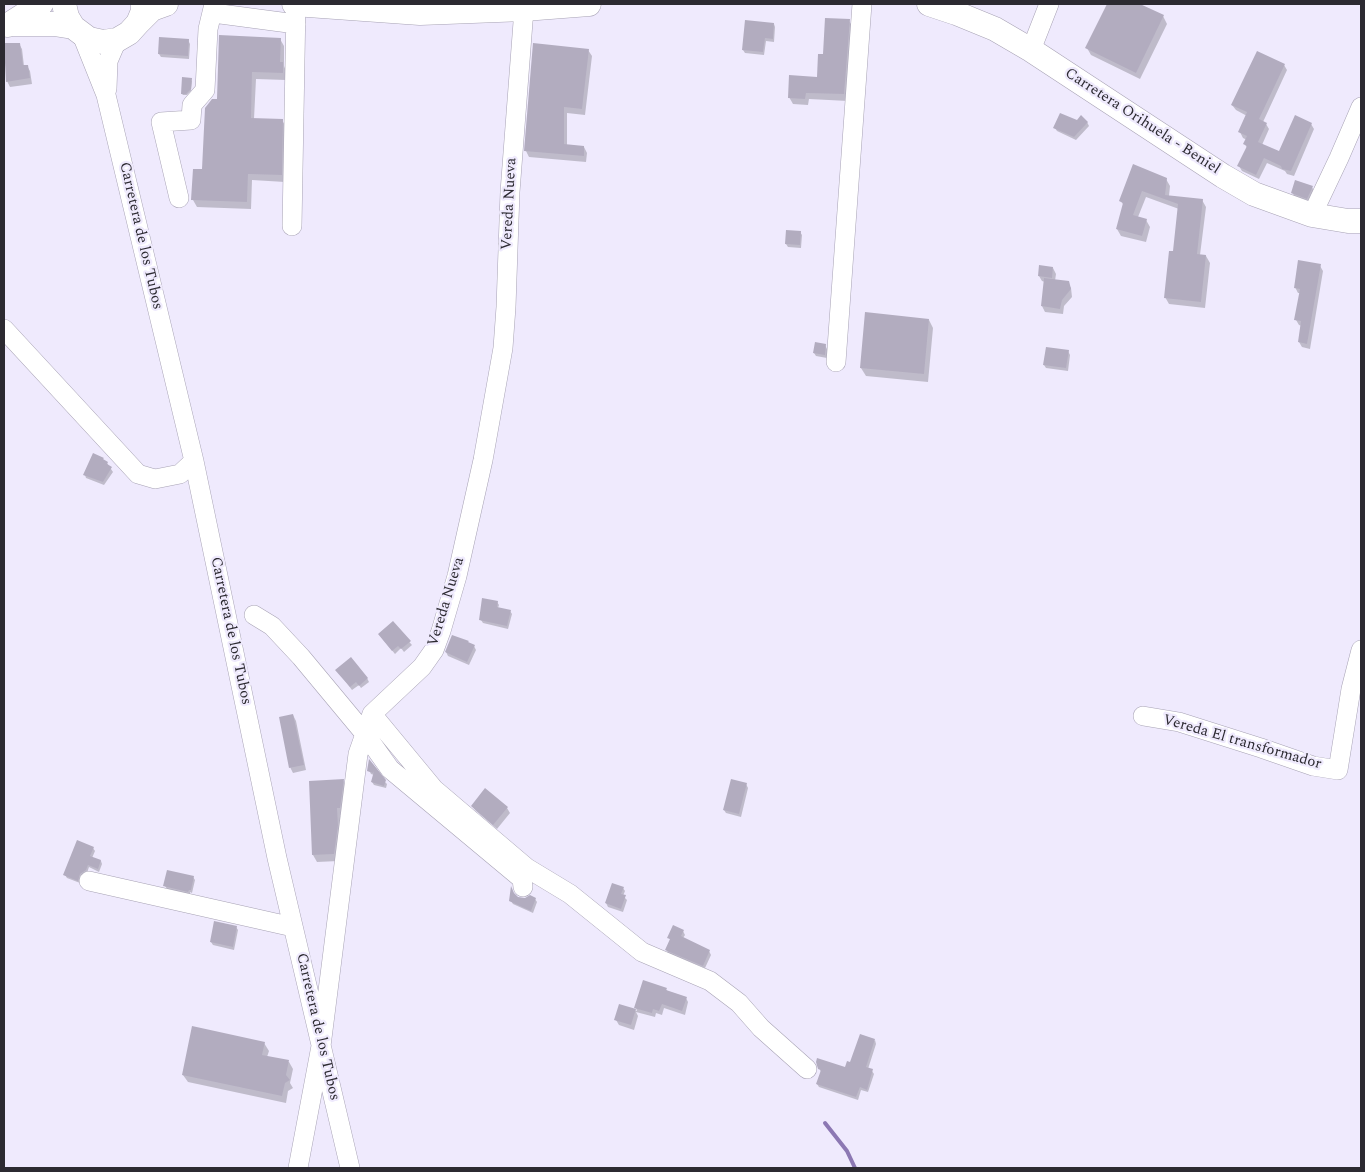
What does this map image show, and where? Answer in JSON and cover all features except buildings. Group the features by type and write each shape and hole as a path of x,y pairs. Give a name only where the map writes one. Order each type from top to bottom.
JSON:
{"main road":[{"path":"6,25 41,4"},
{"path":"64,4 67,16 78,31"},
{"path":"6,25 54,24 78,31 88,38 102,42 117,40 129,33 141,13 166,4"},
{"path":"295,10 420,13 524,9 589,4"},
{"name":"Carretera Orihuela - Beniel","path":"929,4 956,12 995,30 1031,50 1254,194 1312,216 1361,221"}],"street":[{"path":"836,362 862,4"},
{"path":"1031,50 1049,4"},
{"path":"179,198 161,122 191,120 192,105 205,90 208,29 214,8 295,10 292,226"},
{"name":"Vereda Nueva","path":"298,1168 321,1046 358,754 372,714 422,667 434,650 457,576 483,460 503,348 510,192 524,9"},
{"name":"Carretera de los Tubos","path":"78,31 106,95 194,461 277,858 350,1168"},
{"name":"Carretera de los Tubos","path":"106,95 108,62 117,40"},
{"path":"1312,216 1361,107"},
{"path":"4,329 138,474 155,479 180,474 194,461"},
{"path":"254,615 272,626 301,657 365,734 390,768 522,879 523,887"},
{"name":"Vereda El transformador","path":"1143,716 1179,722 1314,766 1338,770 1350,689 1361,650"},
{"path":"372,714 434,788 527,868 570,894 642,952 710,981 739,1003 761,1028 807,1070"},
{"path":"89,881 293,927"}],"waterway":[{"path":"825,1123 847,1151 855,1168"}]}
